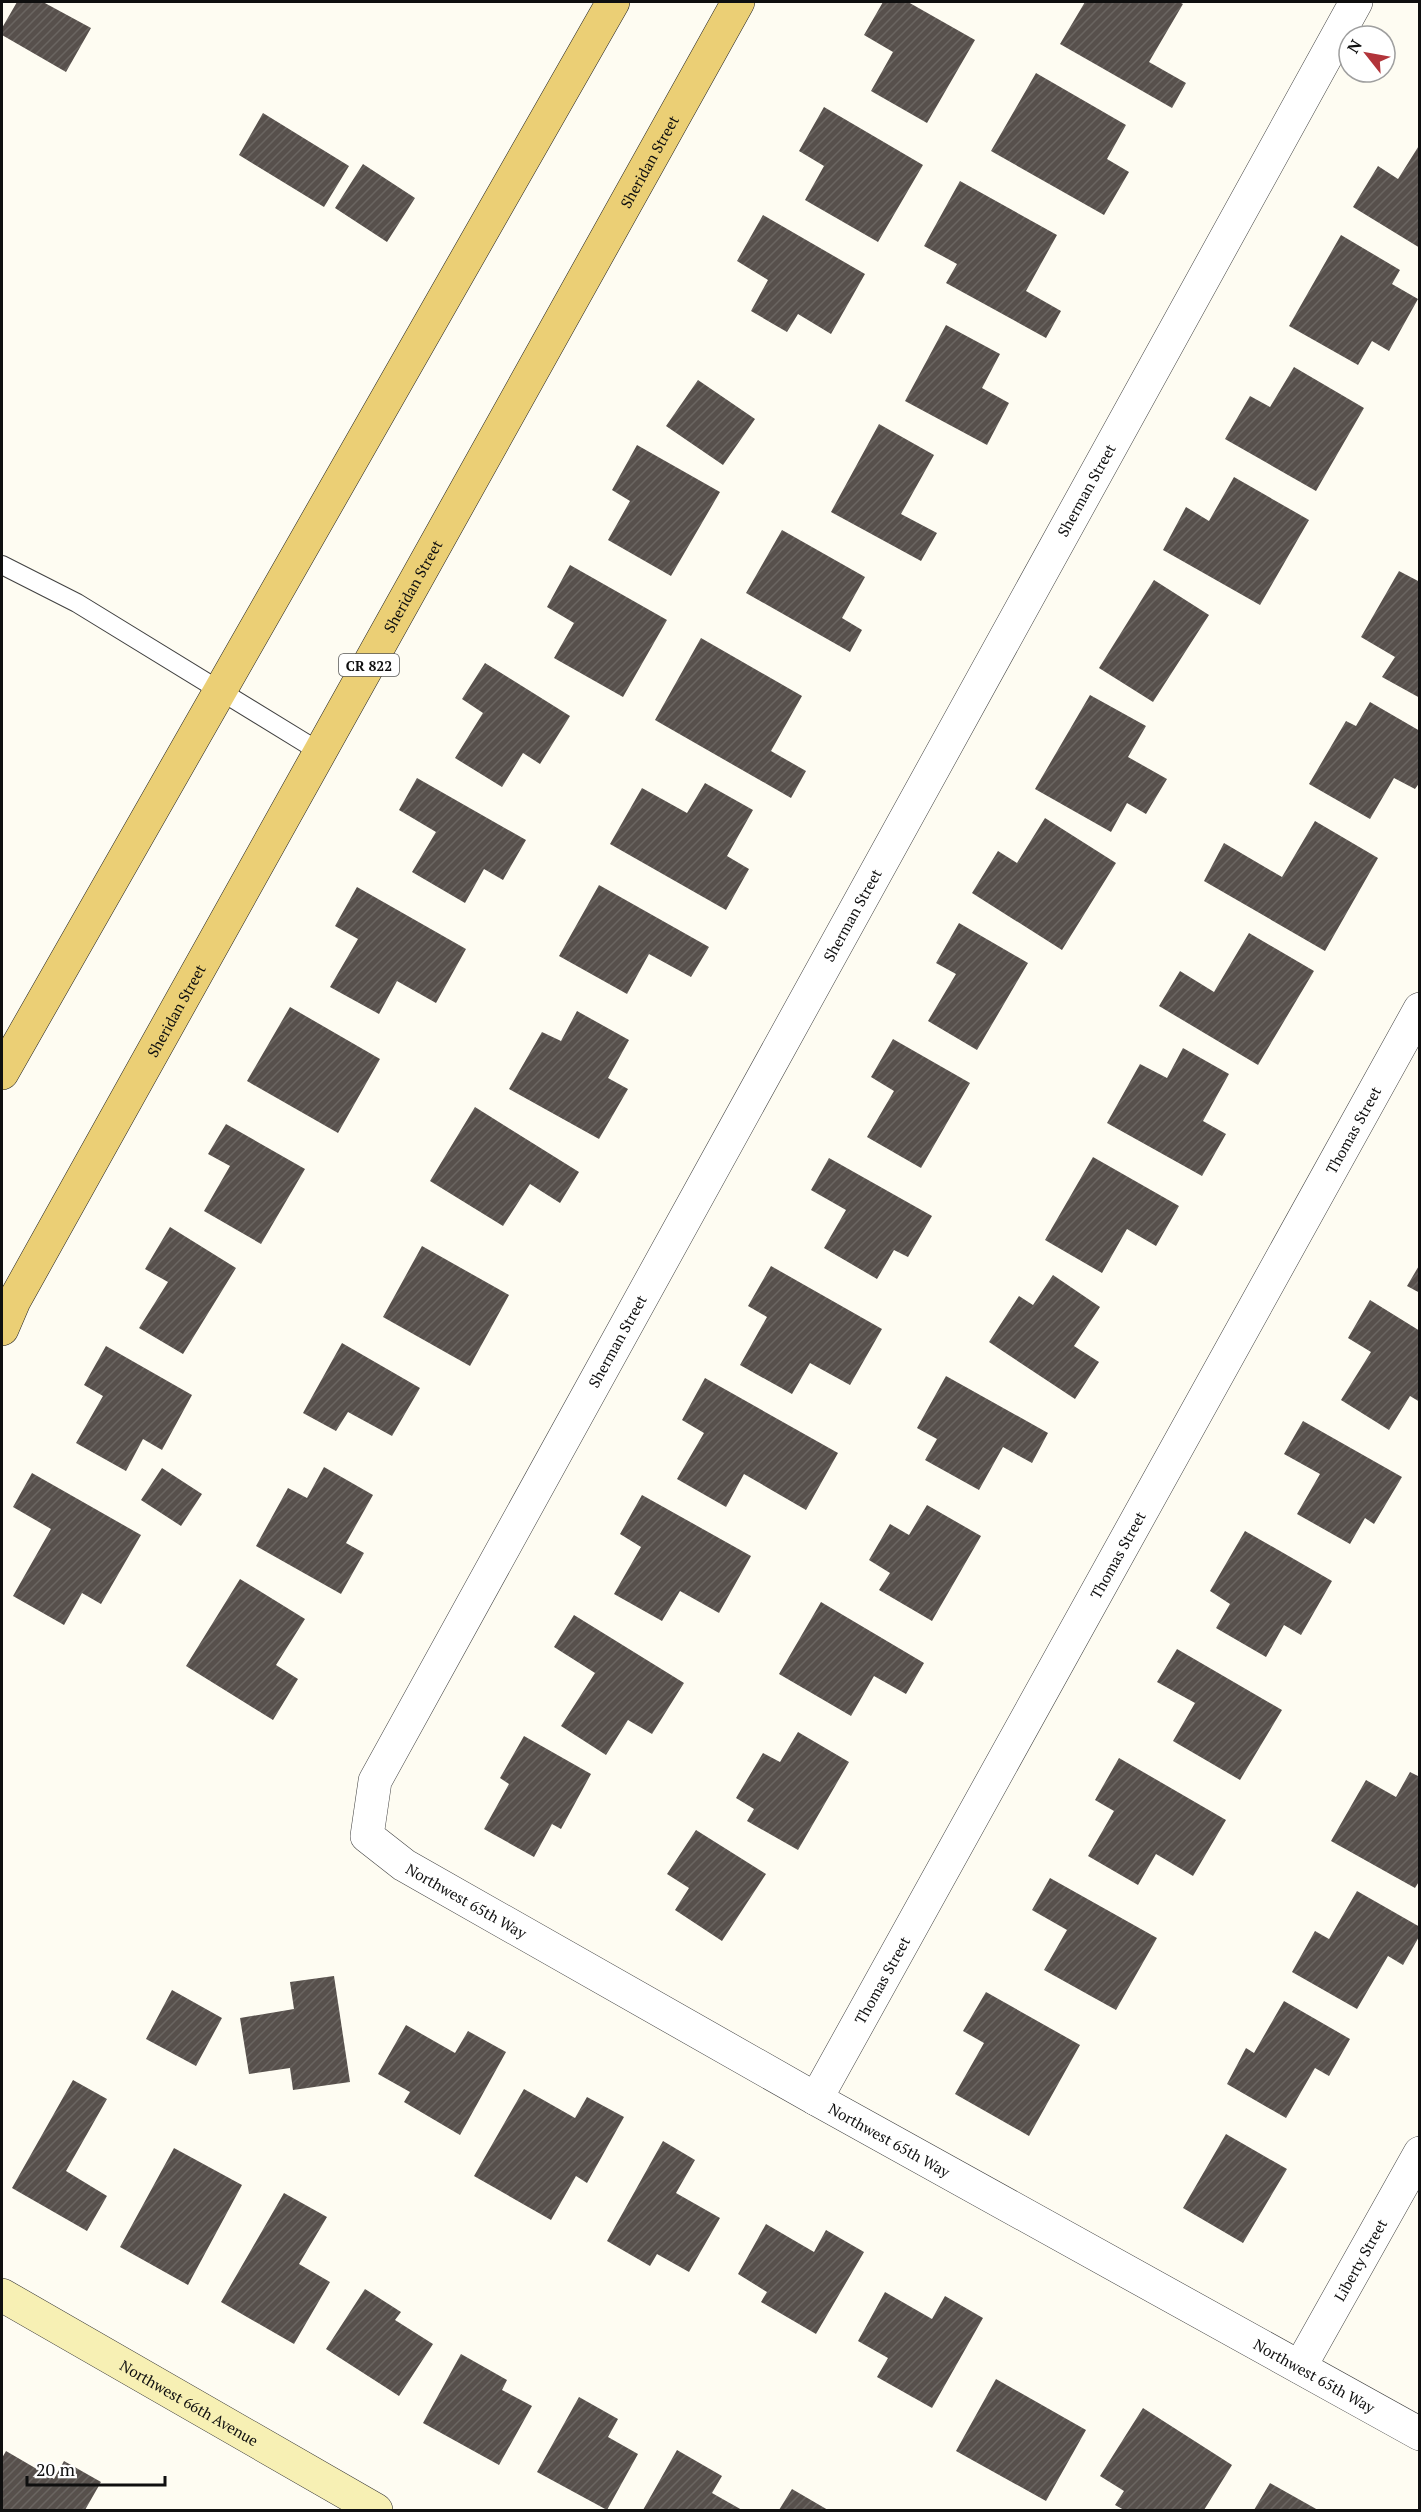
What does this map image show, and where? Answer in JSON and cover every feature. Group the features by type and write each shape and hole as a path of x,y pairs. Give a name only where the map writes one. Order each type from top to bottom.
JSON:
{"main road":[{"path":"2,1073 613,2"},
{"name":"Sheridan Street","path":"2,1329 14,1301 738,2"}],"street":[{"name":"Sherman Street","path":"367,1836 375,1781 1356,2"},
{"name":"Thomas Street","path":"816,2099 1419,1009"},
{"name":"Northwest 65th Way","path":"367,1836 404,1865 816,2099 1419,2434"},
{"name":"Liberty Street","path":"1300,2367 1419,2153"},
{"name":"Northwest 66th Avenue","path":"2,2295 376,2511"}],"lane":[{"path":"2,565 77,603 320,753"}],"building":[{"path":"17,2 43,2 91,28 66,72 2,35 2,28"},
{"path":"883,2 908,2 975,40 927,123 871,91 893,52 864,35"},
{"path":"1085,2 1179,2 1183,4 1149,62 1186,83 1172,108 1060,44"},
{"path":"1036,73 1126,125 1107,159 1129,172 1104,215 991,151"},
{"path":"824,107 923,165 878,242 805,200 824,166 799,151"},
{"path":"263,113 349,166 324,207 239,155"},
{"path":"1420,144 1420,248 1353,207 1378,166 1398,179"},
{"path":"363,164 415,198 387,242 335,208"},
{"path":"960,181 1057,235 1026,291 1061,311 1046,338 946,283 957,264 924,246"},
{"path":"763,215 865,274 831,334 798,314 787,332 751,311 768,280 737,261"},
{"path":"1341,235 1400,270 1392,284 1418,299 1389,351 1372,341 1358,365 1289,326"},
{"path":"946,325 1000,354 982,388 1009,403 987,445 905,401"},
{"path":"1294,367 1364,408 1316,491 1225,439 1250,396 1270,407"},
{"path":"698,380 755,419 723,465 666,426"},
{"path":"879,424 934,455 901,514 937,533 921,561 831,512"},
{"path":"637,445 720,492 671,576 608,540 630,501 612,490"},
{"path":"1234,477 1309,520 1260,605 1163,550 1186,507 1209,521"},
{"path":"782,530 865,577 842,618 862,630 850,652 746,593"},
{"path":"570,565 667,620 623,697 554,658 574,623 547,607"},
{"path":"1399,571 1420,582 1420,698 1382,677 1395,657 1361,637"},
{"path":"1154,580 1209,615 1153,702 1099,668"},
{"path":"701,638 802,696 771,751 806,771 791,798 655,720"},
{"path":"485,663 570,716 540,764 523,753 502,787 455,758 483,713 462,699"},
{"path":"1090,695 1146,726 1128,757 1167,779 1146,814 1127,803 1111,832 1035,789"},
{"path":"1370,702 1420,731 1420,782 1415,789 1394,778 1370,819 1309,784 1346,721 1356,726"},
{"path":"417,778 526,840 503,880 484,869 465,903 412,872 436,832 399,810"},
{"path":"705,783 753,810 727,856 749,869 726,910 610,844 642,788 687,813"},
{"path":"1045,818 1116,863 1062,950 972,893 998,851 1017,863"},
{"path":"1315,821 1378,858 1325,951 1204,881 1224,843 1282,877"},
{"path":"599,885 709,947 691,977 649,954 627,994 559,956"},
{"path":"357,887 466,949 436,1003 397,981 379,1014 330,987 358,939 335,926"},
{"path":"959,923 1028,963 977,1050 928,1021 956,974 936,963"},
{"path":"1249,933 1314,971 1258,1065 1159,1006 1180,971 1214,992"},
{"path":"290,1007 380,1059 338,1133 247,1081"},
{"path":"577,1011 629,1040 608,1078 628,1089 599,1139 509,1089 542,1032 561,1041"},
{"path":"893,1039 970,1083 921,1168 867,1137 894,1091 871,1077"},
{"path":"1183,1048 1229,1074 1203,1121 1226,1134 1202,1176 1107,1123 1140,1064 1167,1078"},
{"path":"475,1107 579,1172 560,1203 530,1184 503,1226 430,1181"},
{"path":"226,1124 305,1169 261,1244 204,1211 230,1166 208,1154"},
{"path":"1093,1157 1179,1206 1156,1246 1127,1229 1102,1273 1045,1240"},
{"path":"829,1158 932,1216 908,1257 894,1250 877,1279 824,1248 846,1210 811,1190"},
{"path":"170,1227 236,1268 183,1354 139,1328 168,1282 145,1269"},
{"path":"422,1246 509,1295 470,1366 383,1317"},
{"path":"1420,1264 1420,1293 1407,1286"},
{"path":"771,1266 882,1329 850,1385 810,1363 792,1394 740,1365 767,1317 748,1306"},
{"path":"1053,1275 1100,1307 1074,1346 1099,1362 1075,1399 989,1342 1019,1296 1033,1305"},
{"path":"1370,1300 1420,1331 1420,1402 1410,1396 1389,1430 1341,1400 1371,1352 1348,1338"},
{"path":"342,1343 420,1388 392,1436 348,1412 336,1431 303,1413"},
{"path":"106,1346 192,1395 162,1450 143,1439 126,1471 76,1443 103,1396 84,1385"},
{"path":"946,1376 1048,1433 1032,1463 1003,1447 979,1490 925,1460 937,1439 917,1428"},
{"path":"705,1378 838,1453 806,1510 744,1474 726,1507 677,1479 704,1433 682,1420"},
{"path":"1303,1421 1402,1477 1374,1524 1365,1518 1350,1544 1297,1514 1320,1474 1284,1454"},
{"path":"324,1467 373,1495 346,1543 364,1553 341,1594 256,1546 288,1488 307,1498"},
{"path":"162,1468 202,1494 181,1526 141,1500"},
{"path":"32,1473 141,1535 101,1604 82,1593 64,1625 13,1596 51,1529 13,1507"},
{"path":"642,1495 751,1556 719,1613 680,1591 662,1621 614,1594 641,1547 620,1534"},
{"path":"927,1505 981,1536 932,1621 879,1590 890,1573 869,1560 890,1524 909,1535"},
{"path":"1245,1531 1332,1581 1301,1635 1284,1625 1266,1657 1216,1628 1230,1604 1210,1591"},
{"path":"240,1579 305,1619 276,1665 298,1679 273,1720 186,1666"},
{"path":"821,1602 924,1663 906,1694 874,1676 851,1716 779,1674"},
{"path":"574,1615 684,1683 652,1734 628,1720 606,1755 561,1726 595,1673 554,1647"},
{"path":"1177,1649 1282,1710 1240,1780 1173,1741 1195,1703 1157,1682"},
{"path":"798,1732 849,1762 798,1850 747,1821 754,1809 736,1798 763,1753 780,1762"},
{"path":"524,1736 591,1774 561,1829 552,1824 534,1857 484,1829 509,1784 500,1778"},
{"path":"1119,1758 1226,1820 1193,1876 1156,1854 1138,1885 1088,1856 1114,1811 1095,1800"},
{"path":"1410,1772 1420,1777 1420,1880 1415,1888 1331,1841 1366,1780 1396,1797"},
{"path":"696,1830 766,1874 722,1941 675,1910 689,1888 667,1874"},
{"path":"1050,1878 1157,1938 1116,2010 1044,1970 1067,1930 1032,1910"},
{"path":"1357,1891 1420,1927 1420,1935 1403,1965 1388,1956 1357,2009 1292,1972 1315,1931 1329,1939"},
{"path":"334,1976 350,2082 293,2090 290,2068 249,2074 240,2018 294,2009 290,1982"},
{"path":"172,1990 222,2018 196,2066 146,2039"},
{"path":"986,1992 1080,2045 1029,2136 955,2094 984,2043 963,2031"},
{"path":"1284,2001 1350,2039 1329,2076 1315,2068 1286,2118 1227,2084 1246,2048 1254,2053"},
{"path":"406,2025 455,2053 468,2031 506,2052 460,2135 404,2102 410,2092 378,2074"},
{"path":"73,2080 107,2099 66,2171 107,2196 87,2231 12,2188"},
{"path":"524,2089 575,2118 587,2097 624,2117 587,2183 576,2176 551,2220 474,2176"},
{"path":"1226,2134 1287,2169 1243,2243 1183,2208"},
{"path":"663,2141 695,2160 676,2193 720,2218 689,2272 657,2254 650,2266 607,2241"},
{"path":"174,2148 242,2185 188,2285 120,2247"},
{"path":"284,2193 327,2217 299,2264 330,2282 294,2344 221,2302"},
{"path":"766,2224 814,2252 826,2230 864,2252 816,2334 761,2302 767,2292 738,2274"},
{"path":"365,2289 401,2312 395,2320 433,2344 399,2396 326,2349"},
{"path":"885,2292 932,2319 945,2296 983,2318 932,2408 877,2377 888,2358 858,2341"},
{"path":"461,2354 507,2380 502,2390 532,2406 499,2465 423,2423"},
{"path":"996,2379 1086,2430 1046,2501 956,2451"},
{"path":"579,2397 618,2419 608,2437 638,2454 607,2510 537,2472"},
{"path":"1143,2408 1232,2465 1204,2510 1124,2510 1115,2505 1124,2491 1100,2476"},
{"path":"677,2450 722,2476 712,2493 742,2510 643,2510"},
{"path":"6,2451 54,2479 64,2461 101,2482 85,2510 2,2510 2,2458"},
{"path":"1270,2483 1318,2510 1254,2510"},
{"path":"792,2489 828,2510 779,2510"}]}
